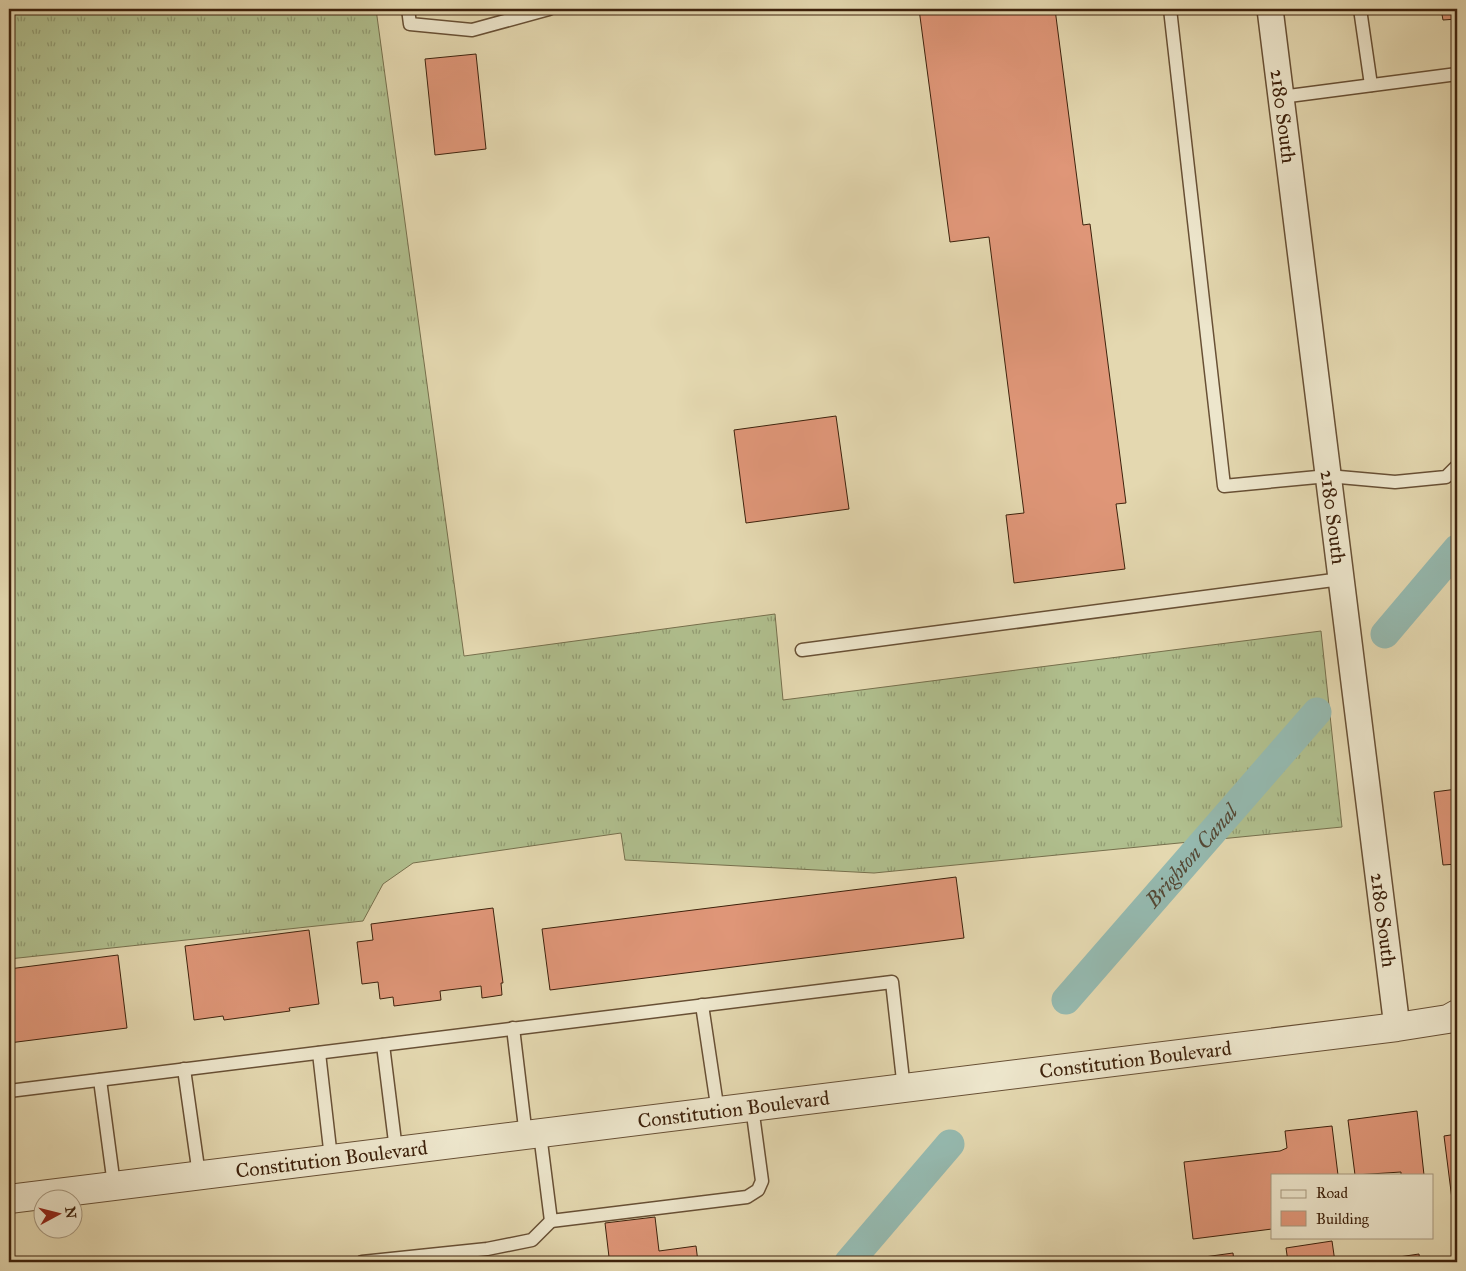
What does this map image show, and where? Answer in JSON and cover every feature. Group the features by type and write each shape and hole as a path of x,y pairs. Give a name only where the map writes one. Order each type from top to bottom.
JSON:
{"street":[{"name":"2180 South","path":"1270,9 1397,1027"},
{"name":"Constitution Boulevard","path":"9,1199 1454,1020"}],"lane":[{"path":"408,9 410,24 472,30 550,9"},
{"path":"1170,9 1224,486 1328,476 1395,482 1446,477 1457,466"},
{"path":"1360,9 1371,85"},
{"path":"1281,97 1457,74"},
{"path":"802,650 1341,579"},
{"path":"9,1091 892,982 904,1089"},
{"path":"702,1005 718,1112"},
{"path":"513,1028 551,1221"},
{"path":"383,1045 396,1150"},
{"path":"318,1053 331,1158"},
{"path":"184,1069 199,1175"},
{"path":"100,1080 114,1185"},
{"path":"362,1262 487,1249 532,1240 551,1221 747,1198 758,1190 762,1181 752,1107"}],"green space":[{"path":"9,9 376,9 464,656 775,614 783,700 1321,631 1342,827 874,873 625,860 621,833 413,863 383,884 363,921 9,959"}],"building":[{"path":"919,9 1055,9 1083,225 1090,224 1126,503 1116,504 1125,569 1014,583 1006,515 1024,513 989,237 950,242"},
{"path":"1441,9 1457,9 1457,19 1443,20"},
{"path":"476,54 486,149 435,155 425,59"},
{"path":"836,416 849,509 746,523 734,430"},
{"path":"1457,789 1457,864 1443,865 1434,792"},
{"path":"956,877 964,938 550,990 542,929"},
{"path":"493,908 503,983 501,983 502,995 482,998 481,986 440,991 441,1000 394,1006 393,997 380,999 378,982 362,984 357,942 373,940 371,924"},
{"path":"309,930 319,1004 289,1008 290,1011 224,1020 223,1016 194,1020 185,946"},
{"path":"118,955 127,1028 9,1043 9,969"},
{"path":"1417,1111 1424,1174 1401,1174 1401,1172 1355,1174 1348,1120"},
{"path":"1332,1126 1338,1174 1271,1174 1271,1229 1193,1239 1184,1162 1280,1151 1287,1148 1285,1131"},
{"path":"1457,1134 1457,1239 1444,1136"},
{"path":"655,1217 659,1251 696,1246 698,1262 572,1262 609,1257 605,1223"},
{"path":"1332,1241 1335,1262 1288,1262 1286,1248"},
{"path":"1233,1253 1234,1262 1197,1262 1197,1258"},
{"path":"1419,1254 1420,1262 1392,1262 1392,1258"}],"waterway":[{"name":"Brighton Canal","path":"1385,634 1457,549"},
{"name":"Brighton Canal","path":"1066,1000 1317,712"},
{"name":"Brighton Canal","path":"849,1262 950,1144"}]}
